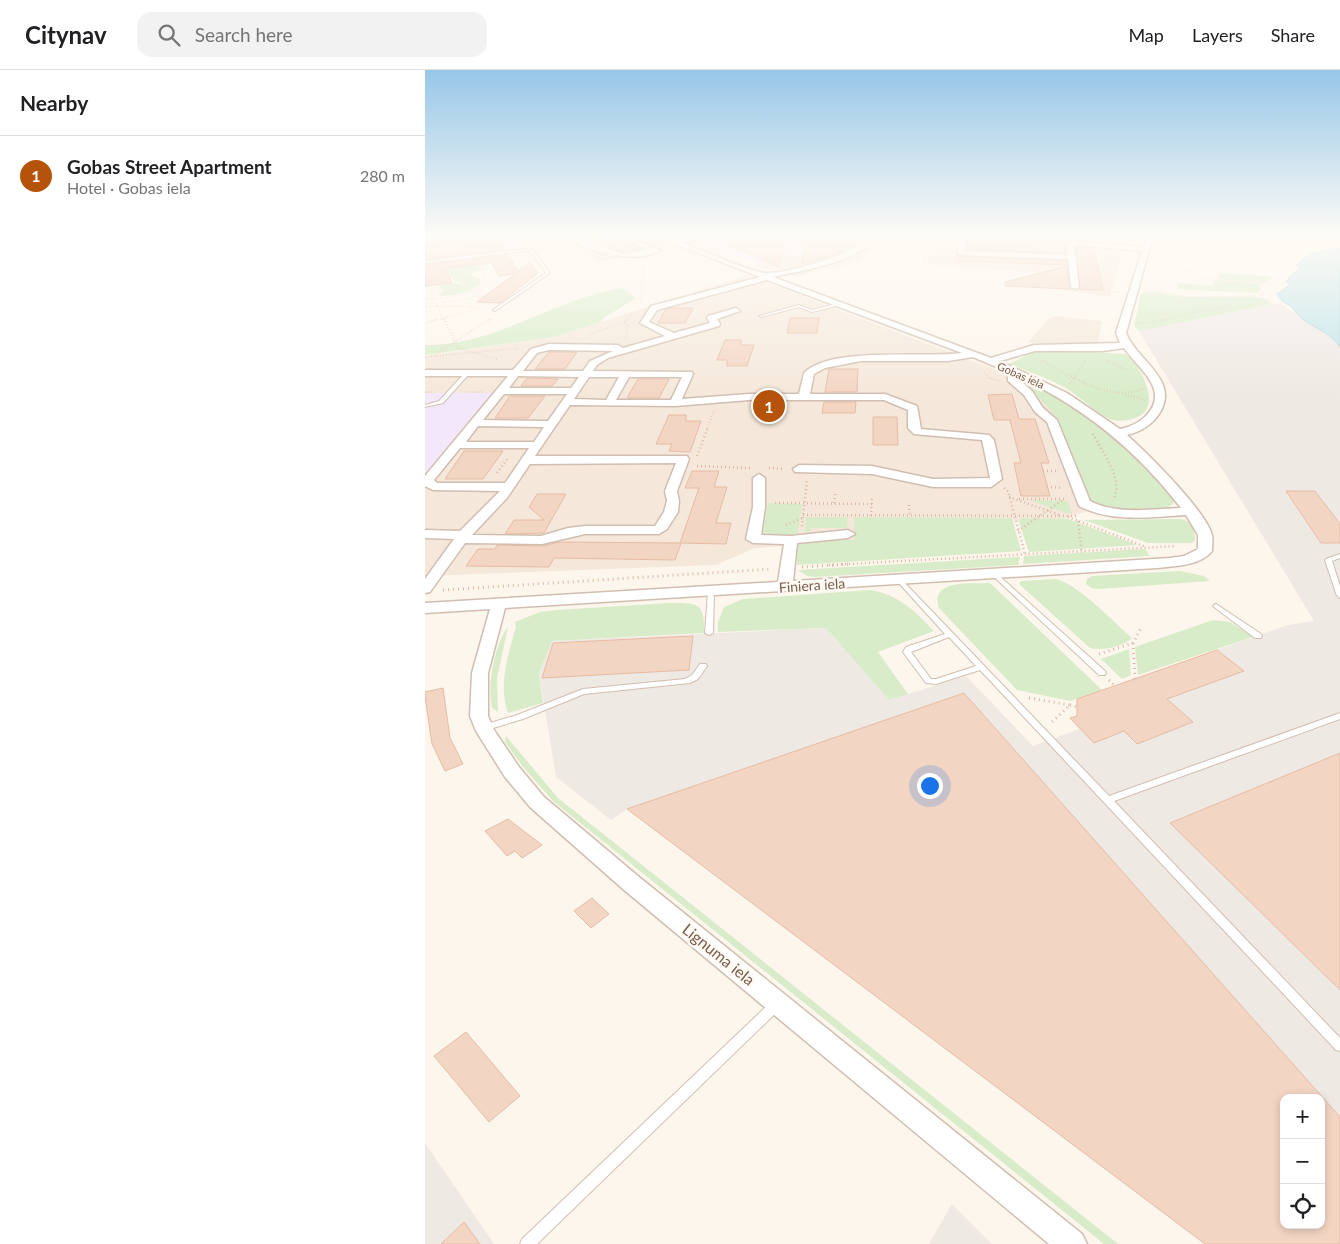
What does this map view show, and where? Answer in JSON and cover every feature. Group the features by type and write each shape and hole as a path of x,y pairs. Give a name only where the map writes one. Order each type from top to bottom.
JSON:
{"street":[{"path":"673,336 644,323 650,313 657,307 716,291"},
{"name":"Gobas iela","path":"804,291 990,361 1063,394 1118,433 1149,462 1190,511 1205,535 1202,551"},
{"path":"1118,433 1132,431 1144,424 1158,409 1160,403 1160,392 1152,375 1127,345 1121,333 1134,291"},
{"path":"430,590 462,537 509,487 598,359 623,349 716,324 711,318 736,311"},
{"path":"990,361 1034,348 1103,348 1127,345"},
{"path":"509,487 440,486 429,484 428,479 534,351 543,348 623,349"},
{"path":"804,397 809,373 822,366 861,358 971,355"},
{"path":"425,373 688,374 675,403"},
{"path":"609,403 626,374"},
{"path":"1021,374 1012,377 1013,380 1028,393 1039,410 1052,420 1075,499 1098,511 1190,511"},
{"path":"500,391 574,391"},
{"path":"568,402 675,403 804,397 885,397 913,408 914,428 919,432 985,437 988,440 995,482 933,484 872,470 799,469"},
{"path":"474,423 552,424"},
{"path":"455,445 538,446"},
{"path":"425,534 542,540 568,532 585,530 659,530 667,523 675,499 671,491 683,459 528,460"},
{"path":"758,471 759,504 753,539 791,540 822,535 848,534"},
{"path":"785,587 791,540"},
{"name":"Finiera iela","path":"425,608 1157,564 1179,562 1202,551"},
{"name":"Lignuma iela","path":"499,604 480,673 479,716 483,728 512,772 537,802 631,883 779,1002 1072,1244"}],"lane":[{"path":"495,310 522,291"},
{"path":"761,316 799,306 811,311 839,304"},
{"path":"425,406 441,402 467,374"},
{"path":"1340,556 1328,560 1340,596"},
{"path":"994,574 1102,673"},
{"path":"899,580 1340,1046"},
{"path":"709,633 711,591"},
{"path":"1216,606 1258,636"},
{"path":"951,634 909,649 907,652 926,679 936,682 981,667"},
{"path":"483,728 520,717 583,692 687,681 695,677 703,666"},
{"path":"1107,800 1340,716"},
{"path":"527,1244 779,1002"}],"path":[{"path":"442,291 439,293 443,303 473,296 485,296"},
{"path":"425,300 469,291"},
{"path":"473,296 479,291"},
{"path":"641,291 641,304"},
{"path":"1130,291 1191,297 1249,297 1262,295 1264,291"},
{"path":"431,292 458,348 498,360 516,373"},
{"path":"1124,325 1173,319 1208,309 1242,307 1260,303 1249,297"},
{"path":"425,307 499,307"},
{"path":"425,322 486,307"},
{"path":"432,356 457,344 468,333 491,319 497,311 495,310"},
{"path":"625,322 636,310"},
{"path":"583,336 650,313"},
{"path":"623,349 628,326 625,322"},
{"path":"425,357 525,347 543,348"},
{"path":"971,355 987,377 1003,383"},
{"path":"1063,394 1087,359 1079,360"},
{"path":"1049,360 1037,360 1108,392 1160,403"},
{"path":"1105,360 1135,374"},
{"path":"1122,394 1139,392 1147,387"},
{"path":"696,459 719,400"},
{"path":"1090,430 1100,450 1108,460 1118,489 1117,497 1098,511"},
{"path":"683,459 688,464 698,466 758,471 799,469"},
{"path":"1043,471 1061,471"},
{"path":"995,482 1008,491 1013,516 1025,554"},
{"path":"1047,487 1067,488"},
{"path":"834,504 836,492"},
{"path":"1068,493 1075,499 1075,516"},
{"path":"871,516 872,496"},
{"path":"1009,497 1143,544 1157,564"},
{"path":"1016,499 1075,499"},
{"path":"1018,531 1064,499"},
{"path":"759,504 872,504"},
{"path":"909,505 910,516"},
{"path":"946,510 948,516"},
{"path":"983,510 985,516"},
{"path":"803,515 1085,516"},
{"path":"1078,521 1084,568"},
{"path":"430,590 1082,550 1146,547 1202,551"},
{"path":"1135,679 1133,643 1141,628"},
{"path":"1087,658 1133,643"},
{"path":"1007,694 1077,706"},
{"path":"1042,731 1070,705"}],"shaded area":[{"path":"698,291 788,291 1028,382 1069,418 1099,508 1055,521 871,520 865,542 755,548 716,565 425,576 425,475 493,394 425,393 425,356 554,337"},
{"path":"1069,291 1112,291 1110,297"},
{"path":"1280,303 1340,344 1340,1244 1205,1244 627,809 611,820 556,777 539,673 552,641 826,628 889,700 966,676 1033,746 1079,729 1070,718 1084,713 1077,710 1077,699 1288,625 1314,621 1139,331"},
{"path":"1055,316 1102,321 1098,343 1027,343 1048,320"},
{"path":"425,393 494,393 425,475"},
{"path":"425,1143 494,1244 425,1244"},
{"path":"952,1204 992,1244 929,1244"}],"green space":[{"path":"445,291 468,291 442,296 440,294"},
{"path":"609,291 625,291 636,298 600,322 554,337 425,355 425,345 452,343 477,338 595,294"},
{"path":"1214,291 1259,291 1259,293"},
{"path":"1151,292 1187,297 1256,297 1266,299 1273,304 1139,331 1134,326 1141,293"},
{"path":"1057,350 1126,354 1133,361 1145,380 1149,400 1146,409 1140,416 1128,420 1109,419 1062,386 1009,364 1035,351"},
{"path":"1023,380 1027,380 1067,402 1106,428 1155,476 1174,500 1173,504 1156,510 1133,511 1090,502 1059,420"},
{"path":"1030,500 1068,501 1072,513 1065,513"},
{"path":"768,503 802,504 798,533 793,536 765,534 763,531"},
{"path":"806,517 848,517 847,528 811,528 810,535 805,535"},
{"path":"854,517 1012,518 1021,551 797,565 797,547 799,544 809,541 854,540"},
{"path":"1022,518 1068,519 1138,545 1030,552 1019,521"},
{"path":"1181,519 1188,522 1193,529 1195,540 1192,543 1148,543 1084,520"},
{"path":"1145,549 1150,556 1023,564 1024,556"},
{"path":"1020,557 1018,565 815,577 807,576 798,570"},
{"path":"1180,571 1204,576 1210,581 1099,589 1091,588 1086,584 1087,579 1092,576"},
{"path":"1055,579 1064,582 1085,595 1132,638 1112,648 1090,648 1019,584 1021,581"},
{"path":"990,583 1102,690 1070,701 1017,690 939,608 938,599 940,592 946,588 954,585"},
{"path":"870,590 880,592 905,604 934,631 878,652 908,694 889,700 826,628 718,632 718,622 724,607 743,599"},
{"path":"687,603 698,606 703,615 704,633 552,641 539,673 543,703 508,713 505,702 504,681 507,659 516,627 515,622 540,612"},
{"path":"1213,620 1230,622 1253,637 1138,675 1135,647"},
{"path":"508,627 497,678 498,712 492,708 491,678 495,655 503,634"},
{"path":"1129,649 1131,675 1122,679 1101,659"},
{"path":"506,736 558,798 1118,1244 1104,1244 553,801 523,767 505,742"}],"water":[{"path":"1282,291 1340,291 1340,347 1330,336 1299,316 1277,294"}],"building":[{"path":"492,291 515,291 500,303 477,302"},
{"path":"693,308 685,323 658,323 666,309"},
{"path":"790,318 819,318 817,333 787,333"},
{"path":"725,340 741,340 741,345 754,345 747,366 727,366 727,360 717,360"},
{"path":"549,352 577,352 565,369 535,369"},
{"path":"829,369 858,369 857,392 825,392"},
{"path":"527,378 558,379 552,386 521,386"},
{"path":"638,379 669,379 659,398 627,398"},
{"path":"1012,394 1019,419 1035,419 1049,463 1041,463 1050,496 1021,496 1014,463 1021,463 1010,420 994,420 988,395"},
{"path":"510,396 545,396 528,418 495,418"},
{"path":"824,402 856,402 855,413 822,413"},
{"path":"669,415 686,415 686,421 701,421 690,452 669,451 672,444 656,444"},
{"path":"873,417 897,417 898,445 873,445"},
{"path":"464,451 503,451 483,479 445,479"},
{"path":"692,471 719,471 714,487 727,487 716,523 731,523 726,544 681,543 675,560 554,558 549,567 466,566 478,549 495,549 497,545 542,546 560,542 680,543 699,488 685,488"},
{"path":"1286,491 1315,491 1340,524 1340,543 1321,543"},
{"path":"537,494 566,494 544,533 505,534 514,520 544,520 529,507"},
{"path":"693,636 689,670 542,678 553,643"},
{"path":"1217,650 1244,671 1167,699 1193,722 1137,744 1124,731 1094,743 1070,718 1077,716 1077,699"},
{"path":"443,688 450,738 463,764 445,771 432,744 425,696 425,692"},
{"path":"964,693 1320,1094 1280,1094 1280,1229 1325,1229 1325,1100 1340,1117 1340,1244 1205,1244 627,809"},
{"path":"1340,753 1340,990 1170,823"},
{"path":"508,819 542,845 522,858 515,851 507,856 485,831"},
{"path":"592,898 609,914 591,928 574,911"},
{"path":"466,1032 520,1096 489,1122 434,1056"},
{"path":"464,1222 480,1244 441,1244"}],"place":[{"name":"Gobas Street Apartment","path":"769,406"}]}
